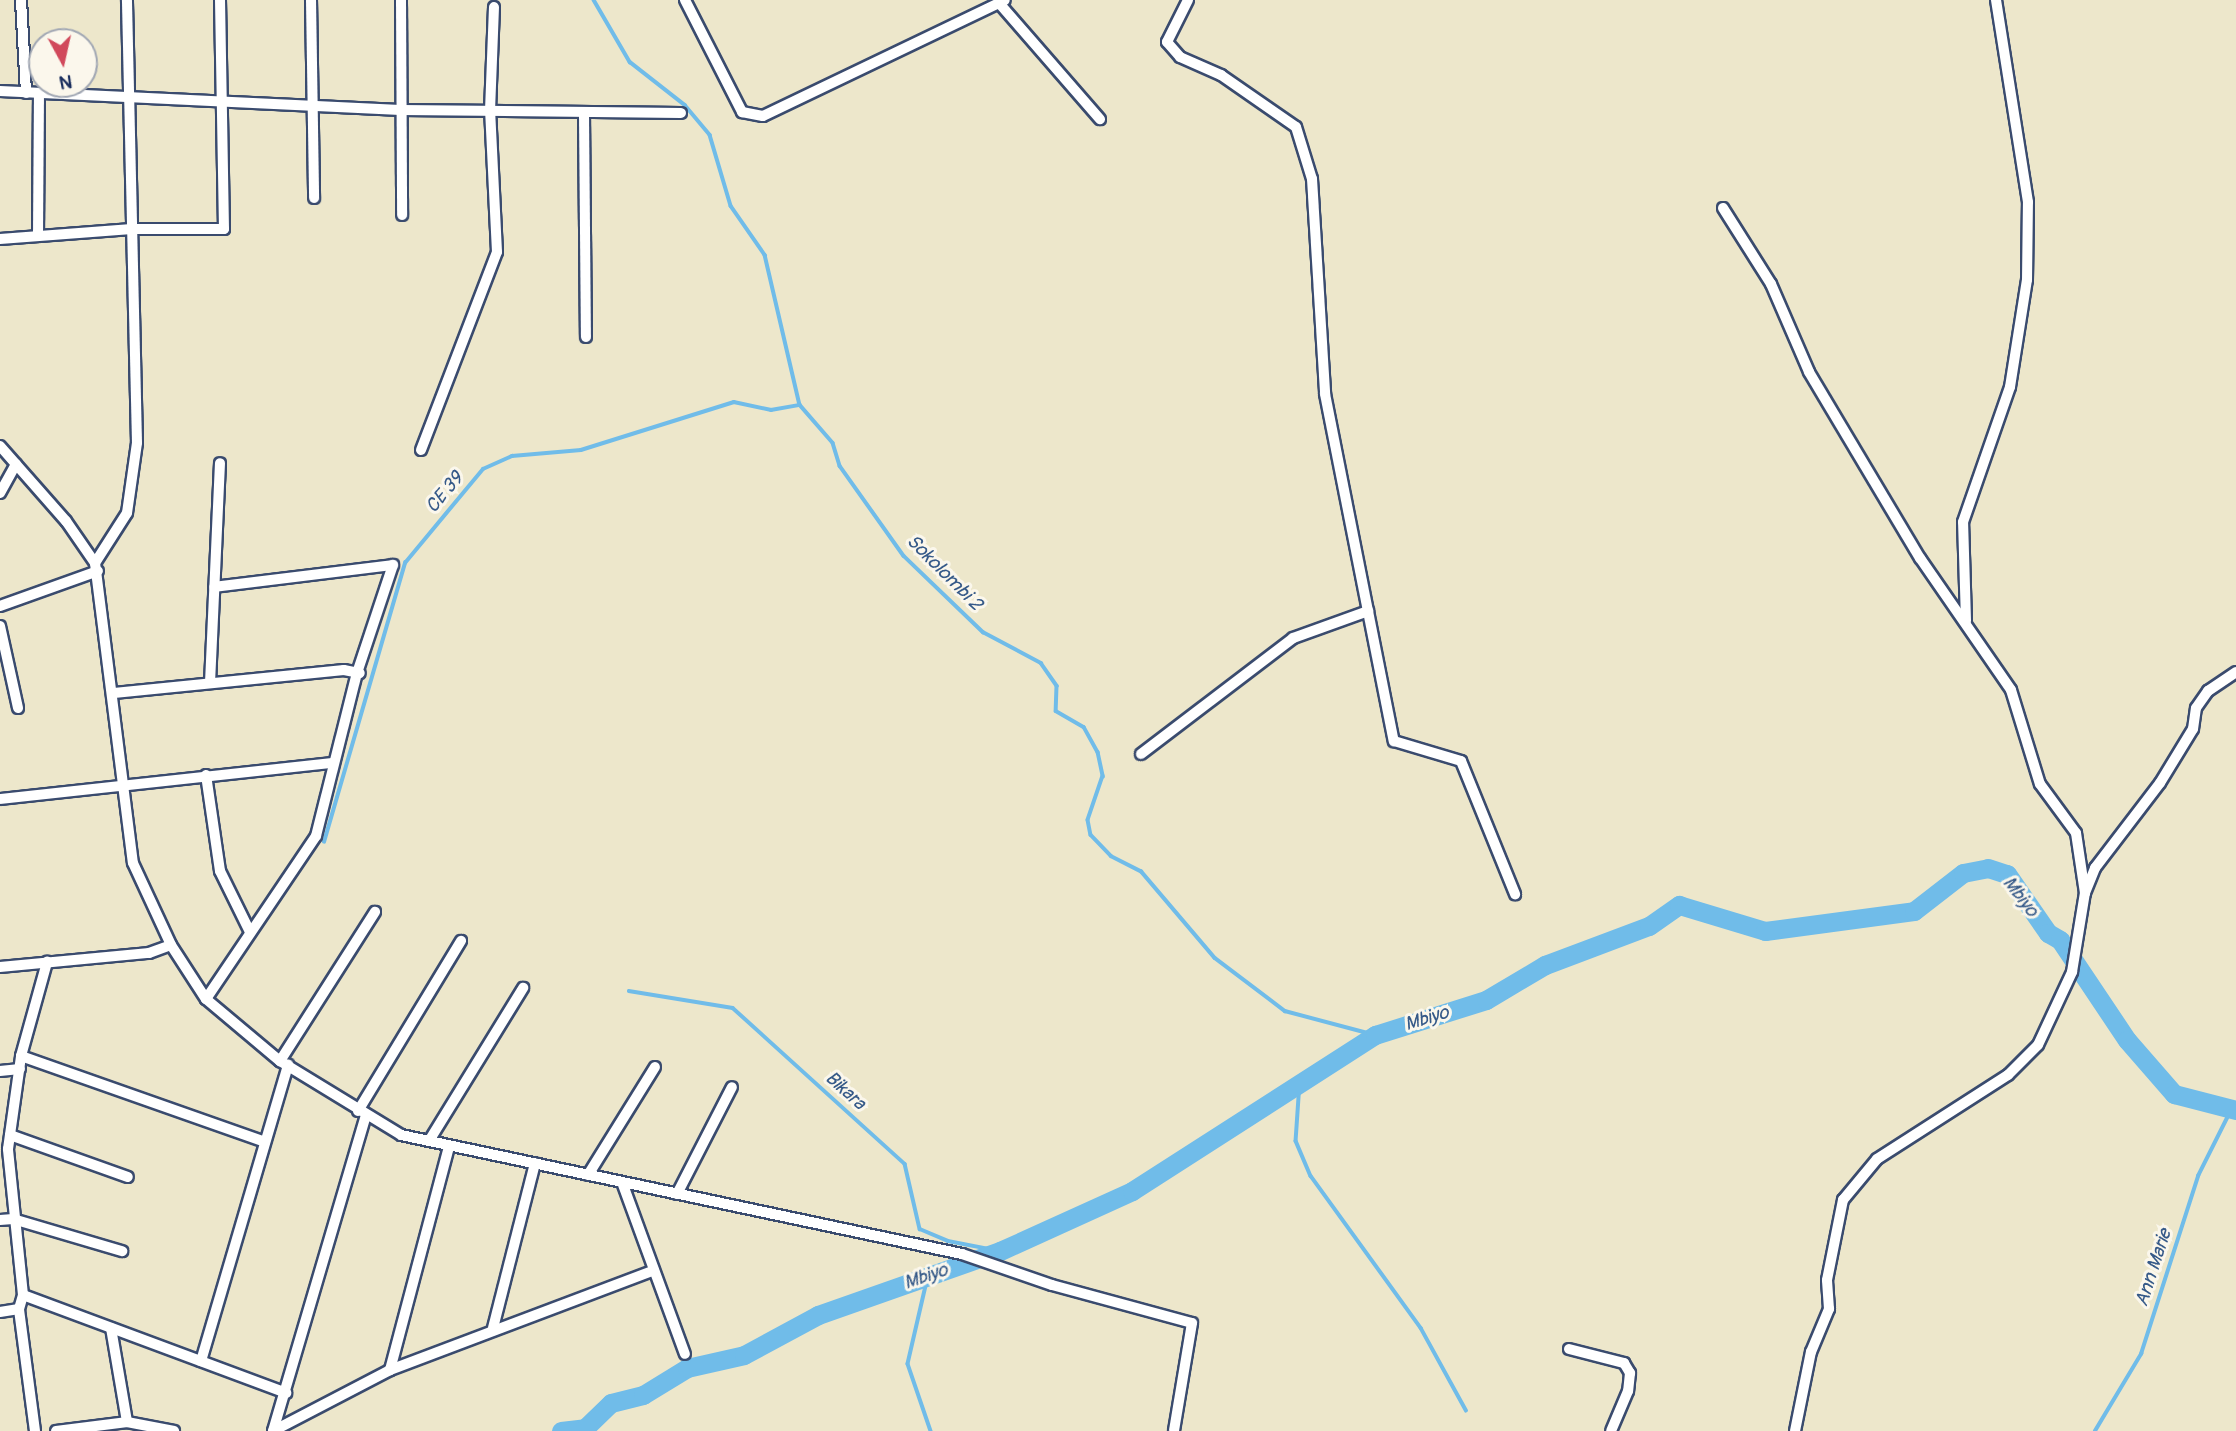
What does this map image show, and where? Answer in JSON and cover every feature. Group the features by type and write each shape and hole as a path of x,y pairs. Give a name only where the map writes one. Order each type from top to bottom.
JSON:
{"street":[{"path":"0,91 26,93 21,0"},
{"path":"0,606 97,567 127,513 137,443 127,0"},
{"path":"0,239 38,234 132,229 224,229 219,100 220,0"},
{"path":"311,0 314,198"},
{"path":"401,0 402,215"},
{"path":"685,0 742,112 763,116 1002,1 1100,119"},
{"path":"1188,0 1167,42 1180,57 1221,75 1296,127 1312,179 1325,394 1394,741 1461,761 1515,894"},
{"path":"1967,626 1963,522 2010,387 2027,280 2028,202 1996,0"},
{"path":"421,450 497,251 490,111 494,8"},
{"path":"98,96 401,110 584,115 681,113"},
{"path":"38,98 38,234"},
{"path":"584,115 586,337"},
{"path":"1723,208 1771,284 1809,372 1920,558 2011,690 2040,784 2076,833 2085,893"},
{"path":"0,446 66,521 97,567 114,693 120,784 132,863 171,945 206,999 284,1063 401,1135 962,1254 1192,1323 1174,1431"},
{"path":"210,683 220,463"},
{"path":"0,493 16,464"},
{"path":"206,999 316,836 332,763 393,565 214,587"},
{"path":"1141,754 1293,638 1368,611"},
{"path":"0,626 18,708"},
{"path":"1795,1431 1811,1352 1829,1309 1827,1280 1843,1200 1877,1160 2008,1075 2038,1045 2069,981 2085,893 2095,868 2160,783 2193,729 2196,708 2208,691 2236,672"},
{"path":"114,693 210,683 359,673"},
{"path":"0,799 332,763"},
{"path":"206,775 220,871 250,932"},
{"path":"201,1361 284,1063 374,912"},
{"path":"273,1431 286,1393 362,1113 461,941"},
{"path":"0,967 149,953 171,945"},
{"path":"35,1431 19,1309 23,1295 4,1150 10,1135 21,1056 47,962"},
{"path":"429,1141 523,988"},
{"path":"21,1056 263,1140"},
{"path":"588,1175 655,1068"},
{"path":"0,1071 20,1069"},
{"path":"677,1194 732,1087"},
{"path":"10,1135 128,1177"},
{"path":"390,1370 449,1146"},
{"path":"493,1328 536,1163"},
{"path":"622,1182 685,1354"},
{"path":"0,1220 13,1219 122,1251"},
{"path":"273,1431 390,1370 493,1328 654,1270"},
{"path":"23,1295 286,1393"},
{"path":"0,1312 19,1309"},
{"path":"111,1328 127,1422"},
{"path":"1569,1349 1624,1363 1630,1373 1628,1391 1611,1431"},
{"path":"56,1431 127,1422 173,1431"}],"waterway":[{"name":"Sokolombi 2","path":"594,0 630,62 685,105 710,135 731,206 765,255 800,405 833,443 840,466 904,556 983,632 1041,663 1057,686 1056,711 1084,727 1098,752 1103,776 1088,820 1091,835 1111,856 1141,871 1215,958 1285,1011 1375,1035"},
{"name":"CE 39","path":"324,842 405,563 483,469 512,456 581,450 734,402 771,410 800,405"},
{"name":"Mbiyo","path":"561,1431 585,1428 611,1403 643,1395 687,1368 744,1355 818,1315 1000,1251 1132,1191 1375,1035 1486,1000 1545,965 1649,926 1679,905 1765,931 1914,911 1963,873 1988,868 2007,874 2048,933 2060,940 2127,1040 2174,1094 2236,1110"},
{"name":"Bikara","path":"629,991 733,1008 905,1164 920,1229 948,1241 1000,1251"},
{"path":"1300,1083 1296,1141 1311,1176 1421,1328 1466,1410"},
{"name":"Ann Marie","path":"2095,1431 2141,1354 2198,1176 2231,1110"},
{"path":"929,1273 908,1364 931,1431"}]}
